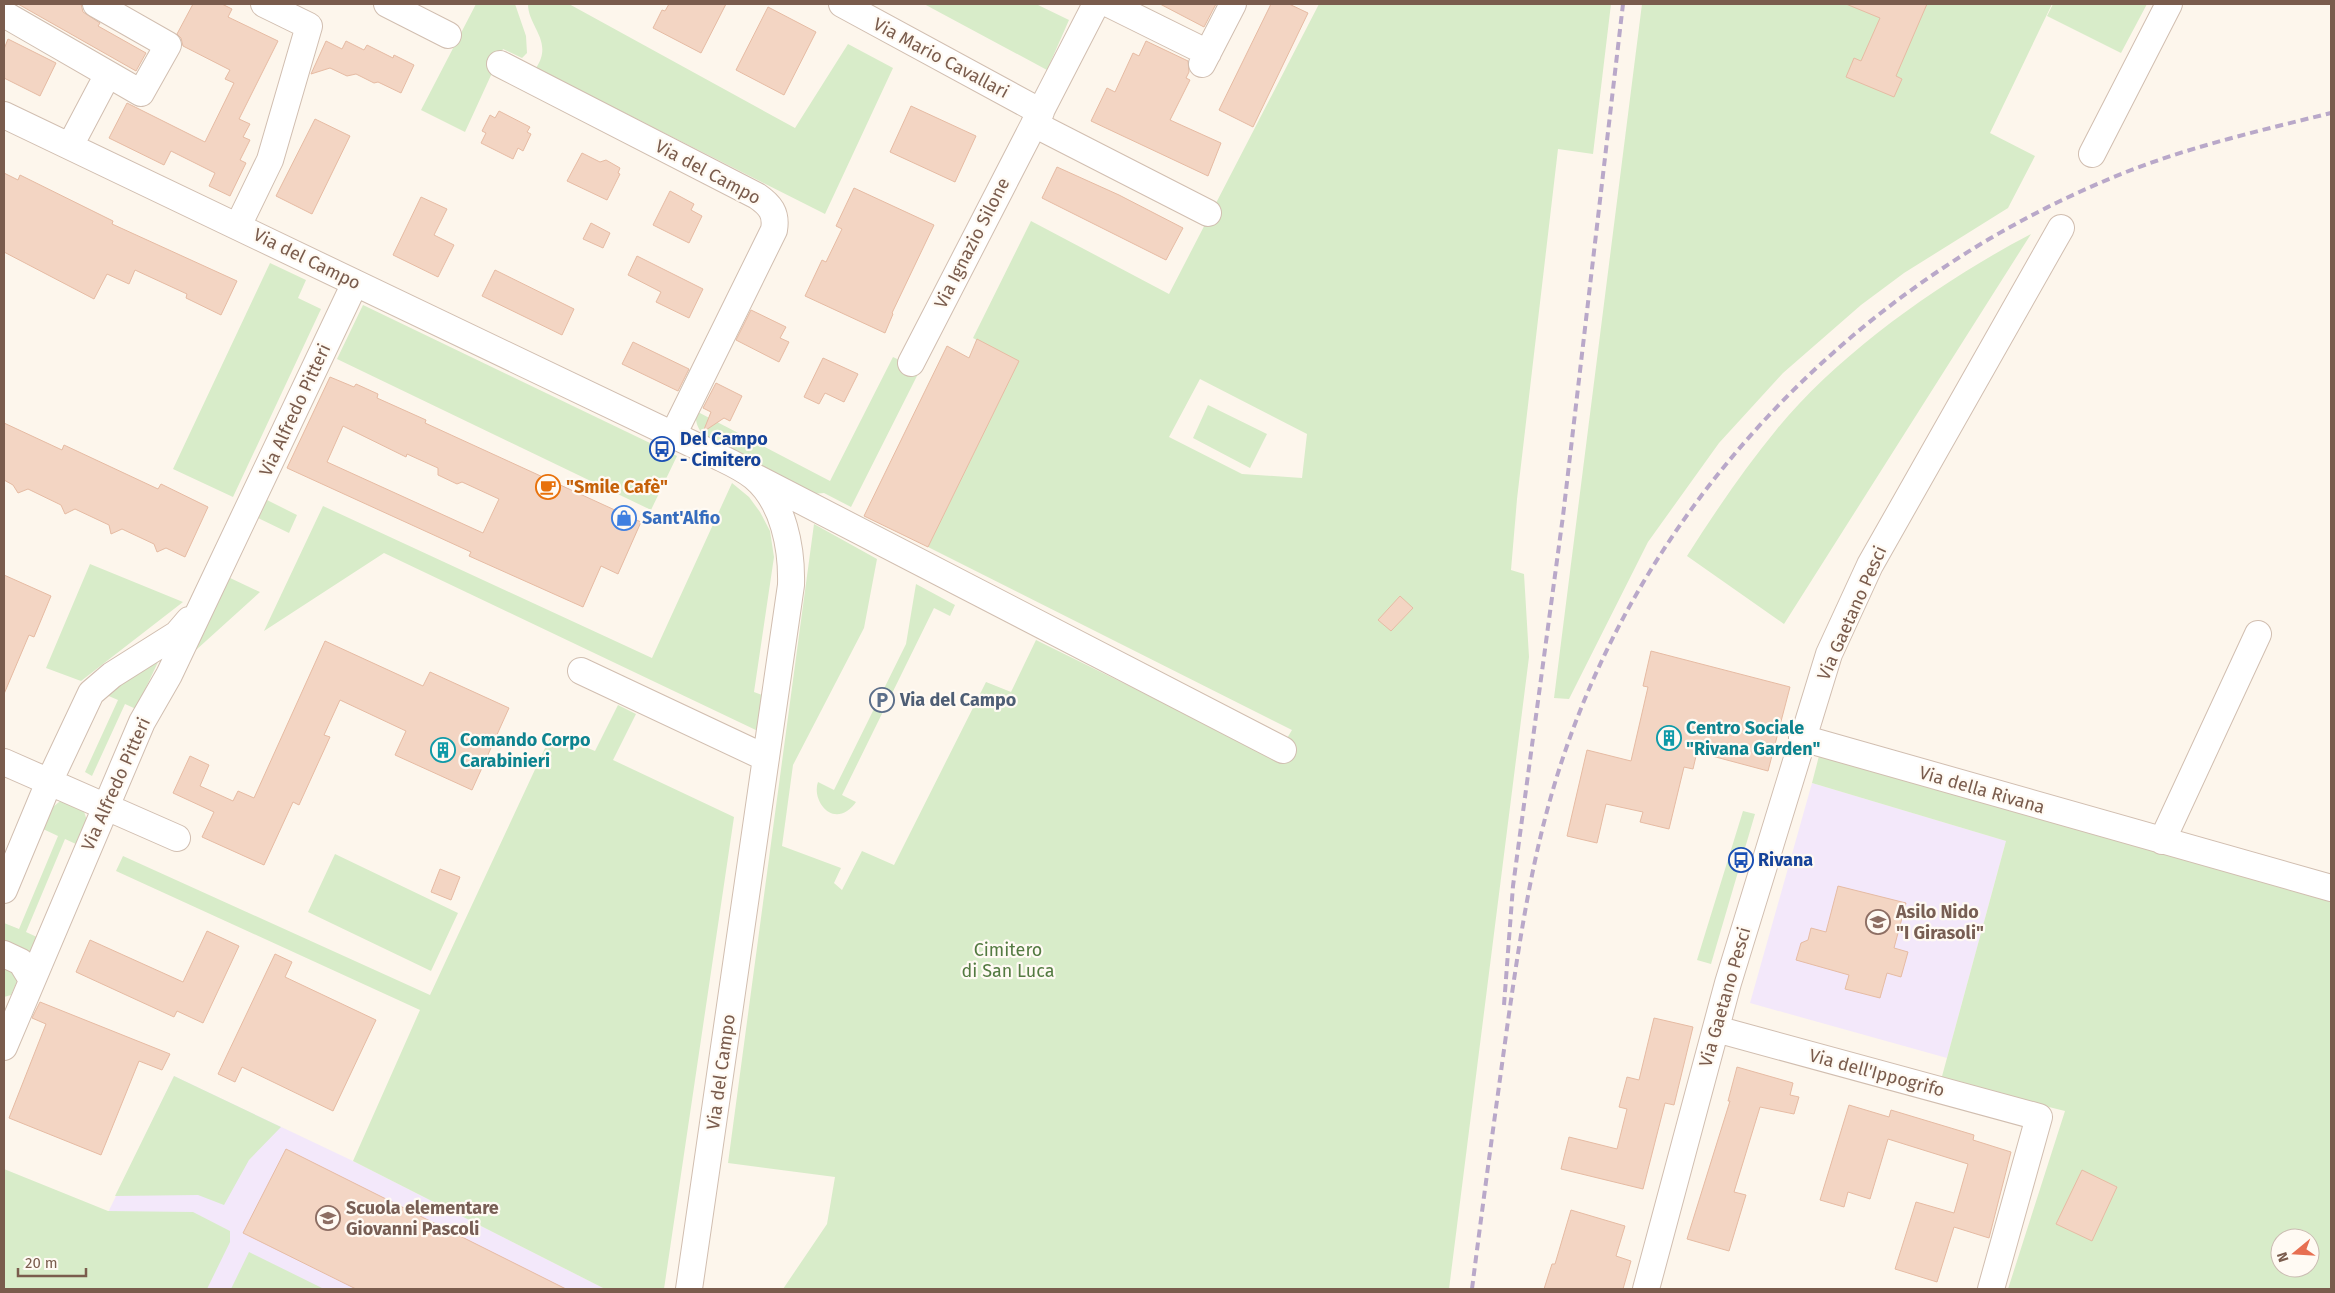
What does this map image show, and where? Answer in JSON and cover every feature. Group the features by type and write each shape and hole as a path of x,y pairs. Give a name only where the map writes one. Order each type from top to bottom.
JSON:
{"street":[{"path":"4,14 141,93 168,45 96,4"},
{"name":"Via del Campo","path":"238,226 270,160 309,26 264,4"},
{"path":"387,4 448,34"},
{"name":"Via Mario Cavallari","path":"842,4 1037,118"},
{"name":"Via Ignazio Silone","path":"911,363 1096,4"},
{"path":"1109,4 1205,59 1232,4"},
{"path":"2092,154 2169,4"},
{"name":"Via del Campo","path":"500,64 757,196 770,207 774,214 774,230 673,435"},
{"path":"70,146 108,74"},
{"name":"Via del Campo","path":"4,115 673,435 1284,750"},
{"path":"1037,118 1208,213"},
{"name":"Via Gaetano Pesci","path":"1646,1289 1716,1029 1802,738 1829,654 1870,565 2061,228"},
{"name":"Via Alfredo Pitteri","path":"4,1047 12,1007 32,980 142,722 169,675 355,283"},
{"name":"Via del Campo","path":"690,1289 792,585 792,562 785,527 765,489 754,477"},
{"name":"Via Alfredo Pitteri","path":"4,890 50,782 91,693 112,675 177,634 185,626 208,592"},
{"path":"2162,841 2258,634"},
{"path":"581,671 766,758"},
{"name":"Via della Rivana","path":"1802,738 2331,888"},
{"path":"4,762 177,838"},
{"path":"4,954 21,962 32,980"},
{"name":"Via dell'Ippogrifo","path":"1716,1029 2039,1117 1991,1289"}],"shaded area":[{"name":"Asilo Nido \"I Girasoli\"","path":"1812,783 2006,841 1947,1058 1750,1003"},
{"path":"174,1076 353,1161 605,1289 71,1289"}],"green space":[{"path":"476,4 515,4 526,36 527,53 522,58 503,49 465,132 421,110"},
{"path":"528,4 569,4 795,128 848,44 893,68 825,214 536,68 541,58 541,42 529,12"},
{"path":"924,4 1036,4 1069,20 1047,70"},
{"name":"Cimitero di San Luca","path":"1319,4 1611,4 1593,154 1558,149 1517,499 1511,570 1524,574 1529,657 1449,1289 783,1289 827,1224 835,1177 728,1163 814,524 877,559 864,628 793,765 782,846 841,868 834,883 842,890 862,851 894,865 986,682 1011,692 1036,640 1275,758 1292,730 928,547 1018,362 973,338 1031,221 1169,294","holes":["1200,379 1307,434 1302,478 1242,474 1169,437"]},
{"path":"1642,4 2052,4 1990,133 2035,156 2008,208 1904,273 1861,305 1783,373 1719,443 1648,542 1569,699 1554,698"},
{"path":"2053,4 2147,4 2121,53 2047,16"},
{"path":"2031,234 1784,624 1687,556 1730,491 1765,444 1802,400 1862,346 1895,320 1963,273"},
{"path":"270,263 306,280 298,298 321,309 233,497 173,469"},
{"path":"363,305 677,456 651,510 337,359"},
{"path":"893,357 920,370 851,507 824,493 813,494 703,435 697,424 696,411 830,481"},
{"path":"1208,405 1267,434 1250,468 1193,438"},
{"path":"732,483 749,497 760,512 770,531 774,557 754,692 767,697 760,732 384,553 264,631 323,506 652,658"},
{"path":"265,499 297,515 289,533 256,517"},
{"path":"90,564 183,602 81,681 46,668"},
{"path":"228,577 260,592 196,650"},
{"path":"916,584 955,605 950,616 934,608 842,795 856,802 847,811 834,814 823,807 817,795 818,782 834,790 906,644"},
{"path":"158,662 136,709 125,704 92,776 85,772 118,700 104,694"},
{"path":"618,705 636,714 613,760 734,817 664,1289 605,1289 353,1161 420,1010 116,871 123,856 430,995 552,733 595,751"},
{"path":"1820,752 2137,843 2331,902 2331,1289 2008,1289 2065,1111 1941,1080 2006,841 1812,783"},
{"path":"65,797 82,805 87,821 78,845 65,839 26,932 39,938 30,953 23,956 4,949 4,923 19,929 58,836 43,829 53,807"},
{"path":"1743,811 1755,814 1711,964 1697,960"},
{"path":"335,854 458,913 431,971 308,912"},
{"path":"4,965 18,979 11,995 4,997"},
{"path":"174,1076 281,1127 249,1160 224,1205 198,1195 115,1196"},
{"path":"4,1169 108,1211 193,1212 230,1231 230,1242 207,1289 4,1289"},
{"path":"249,1252 324,1289 231,1289"}],"building":[{"path":"18,4 81,4 83,12 100,23 98,26 146,53 136,71"},
{"path":"193,4 222,4 232,9 228,17 278,41 239,119 250,124 243,137 250,140 240,160 246,163 230,196 209,186 215,173 171,151 164,165 109,138 127,103 205,142 234,83 225,79 230,70 183,46 181,38 177,34"},
{"path":"669,4 726,4 701,53 653,28 662,10 665,11"},
{"path":"1160,4 1216,4 1204,27"},
{"path":"1271,4 1289,4 1308,13 1253,127 1219,110"},
{"path":"1846,4 1927,4 1896,76 1902,79 1894,97 1846,77 1854,58 1861,61 1880,18"},
{"path":"768,7 816,32 784,95 736,70"},
{"path":"8,39 56,63 40,96 4,78 4,49"},
{"path":"326,41 342,49 346,41 364,50 367,45 393,58 394,55 414,65 401,93 356,74 347,76 330,68 311,74"},
{"path":"1146,41 1188,61 1189,72 1186,78 1190,80 1170,120 1221,143 1208,176 1091,121 1107,88 1115,92 1133,53 1139,56"},
{"path":"911,106 976,136 955,182 890,152"},
{"path":"499,111 530,127 527,132 531,134 523,151 518,148 513,159 481,143 486,133 482,131 490,115 495,118"},
{"path":"315,119 350,136 312,214 276,196"},
{"path":"582,153 600,162 606,160 620,168 618,173 620,174 607,200 567,181"},
{"path":"1057,167 1119,195 1183,228 1166,260 1042,198"},
{"path":"4,173 18,180 20,175 113,221 112,224 237,281 221,315 186,298 187,294 135,270 129,284 107,274 94,299 4,252"},
{"path":"854,188 934,225 892,313 885,333 805,296 822,260 826,262 842,229 836,226"},
{"path":"670,191 694,204 691,210 702,216 689,243 653,225"},
{"path":"421,197 447,209 434,235 454,245 438,277 393,255"},
{"path":"591,223 610,233 603,248 583,239"},
{"path":"637,256 703,289 689,318 656,302 661,292 628,275"},
{"path":"495,270 574,309 562,335 482,296"},
{"path":"751,310 786,327 780,338 789,342 779,362 736,340"},
{"path":"977,339 1019,361 928,547 864,516 947,346 969,358"},
{"path":"633,342 689,369 678,391 622,364"},
{"path":"823,358 858,374 844,402 825,393 819,404 804,397"},
{"path":"330,377 354,387 356,384 378,394 377,398 426,420 425,423 641,522 618,574 601,566 583,607 469,556 471,552 287,468","holes":["343,426 406,457 407,454 438,468 438,475 457,484 462,482 499,499 483,533 327,462"]},
{"path":"716,383 742,396 730,421 724,418 703,432 711,412 703,408"},
{"path":"4,423 62,450 64,445 158,489 161,484 208,507 185,557 166,548 157,552 154,544 122,529 111,534 109,525 75,509 65,514 61,505 28,489 18,493 13,485 4,480"},
{"path":"4,575 51,596 34,637 29,635 4,694"},
{"path":"1400,596 1413,608 1391,631 1378,620"},
{"name":"Comando Corpo Carabinieri","path":"325,641 423,686 430,672 509,708 472,790 395,755 406,731 340,700 324,735 330,737 299,805 293,802 264,865 202,837 214,812 173,793 190,756 209,765 200,786 233,801 238,791 254,798"},
{"path":"1651,651 1790,687 1768,771 1697,752 1693,769 1684,767 1669,829 1640,822 1643,812 1606,804 1597,843 1567,836 1587,750 1631,761 1648,687 1643,686"},
{"path":"440,869 460,877 451,900 431,892"},
{"path":"1838,886 1906,903 1894,948 1908,952 1901,977 1887,973 1880,998 1845,989 1849,975 1796,960 1801,943 1808,940 1811,928 1826,932"},
{"path":"207,931 239,946 203,1023 177,1011 174,1017 76,972 90,940 183,982"},
{"path":"275,954 292,962 285,977 376,1020 333,1111 242,1067 235,1082 218,1074"},
{"path":"40,1002 170,1054 162,1070 139,1061 101,1155 9,1118 46,1024 32,1018"},
{"path":"1654,1018 1693,1027 1674,1105 1665,1103 1643,1189 1561,1169 1569,1137 1617,1149 1627,1109 1619,1107 1627,1077 1639,1080"},
{"path":"1737,1067 1793,1083 1790,1095 1799,1097 1794,1114 1760,1107 1734,1192 1746,1195 1729,1251 1687,1239 1730,1101 1728,1101"},
{"path":"1849,1105 1889,1117 1891,1110 1974,1135 1973,1140 2011,1152 1989,1238 1954,1227 1937,1282 1895,1269 1916,1202 1954,1213 1968,1164 1888,1139 1870,1199 1848,1192 1844,1207 1820,1200"},
{"path":"286,1149 566,1289 356,1289 243,1233"},
{"path":"2082,1170 2117,1187 2092,1241 2056,1224"},
{"path":"1571,1210 1625,1226 1616,1256 1631,1261 1623,1289 1544,1289 1552,1264 1555,1264"}],"railway":[{"path":"1504,1005 1513,886 1563,516 1623,4"},
{"path":"1472,1289 1520,942 1536,856 1550,800 1585,699 1632,602 1689,512 1756,429 1832,354 1916,287 2006,229 2102,182 2158,160 2273,127 2331,113"}],"place":[{"name":"Del Campo - Cimitero","path":"662,449"},
{"name":"\"Smile Cafè\"","path":"548,487"},
{"name":"Sant'Alfio","path":"624,518"},
{"name":"Via del Campo","path":"882,700"},
{"name":"Centro Sociale \"Rivana Garden\"","path":"1669,738"},
{"name":"Comando Corpo Carabinieri","path":"443,750"},
{"name":"Rivana","path":"1741,860"},
{"name":"Asilo Nido \"I Girasoli\"","path":"1878,922"},
{"name":"Scuola elementare Giovanni Pascoli","path":"328,1218"}]}
